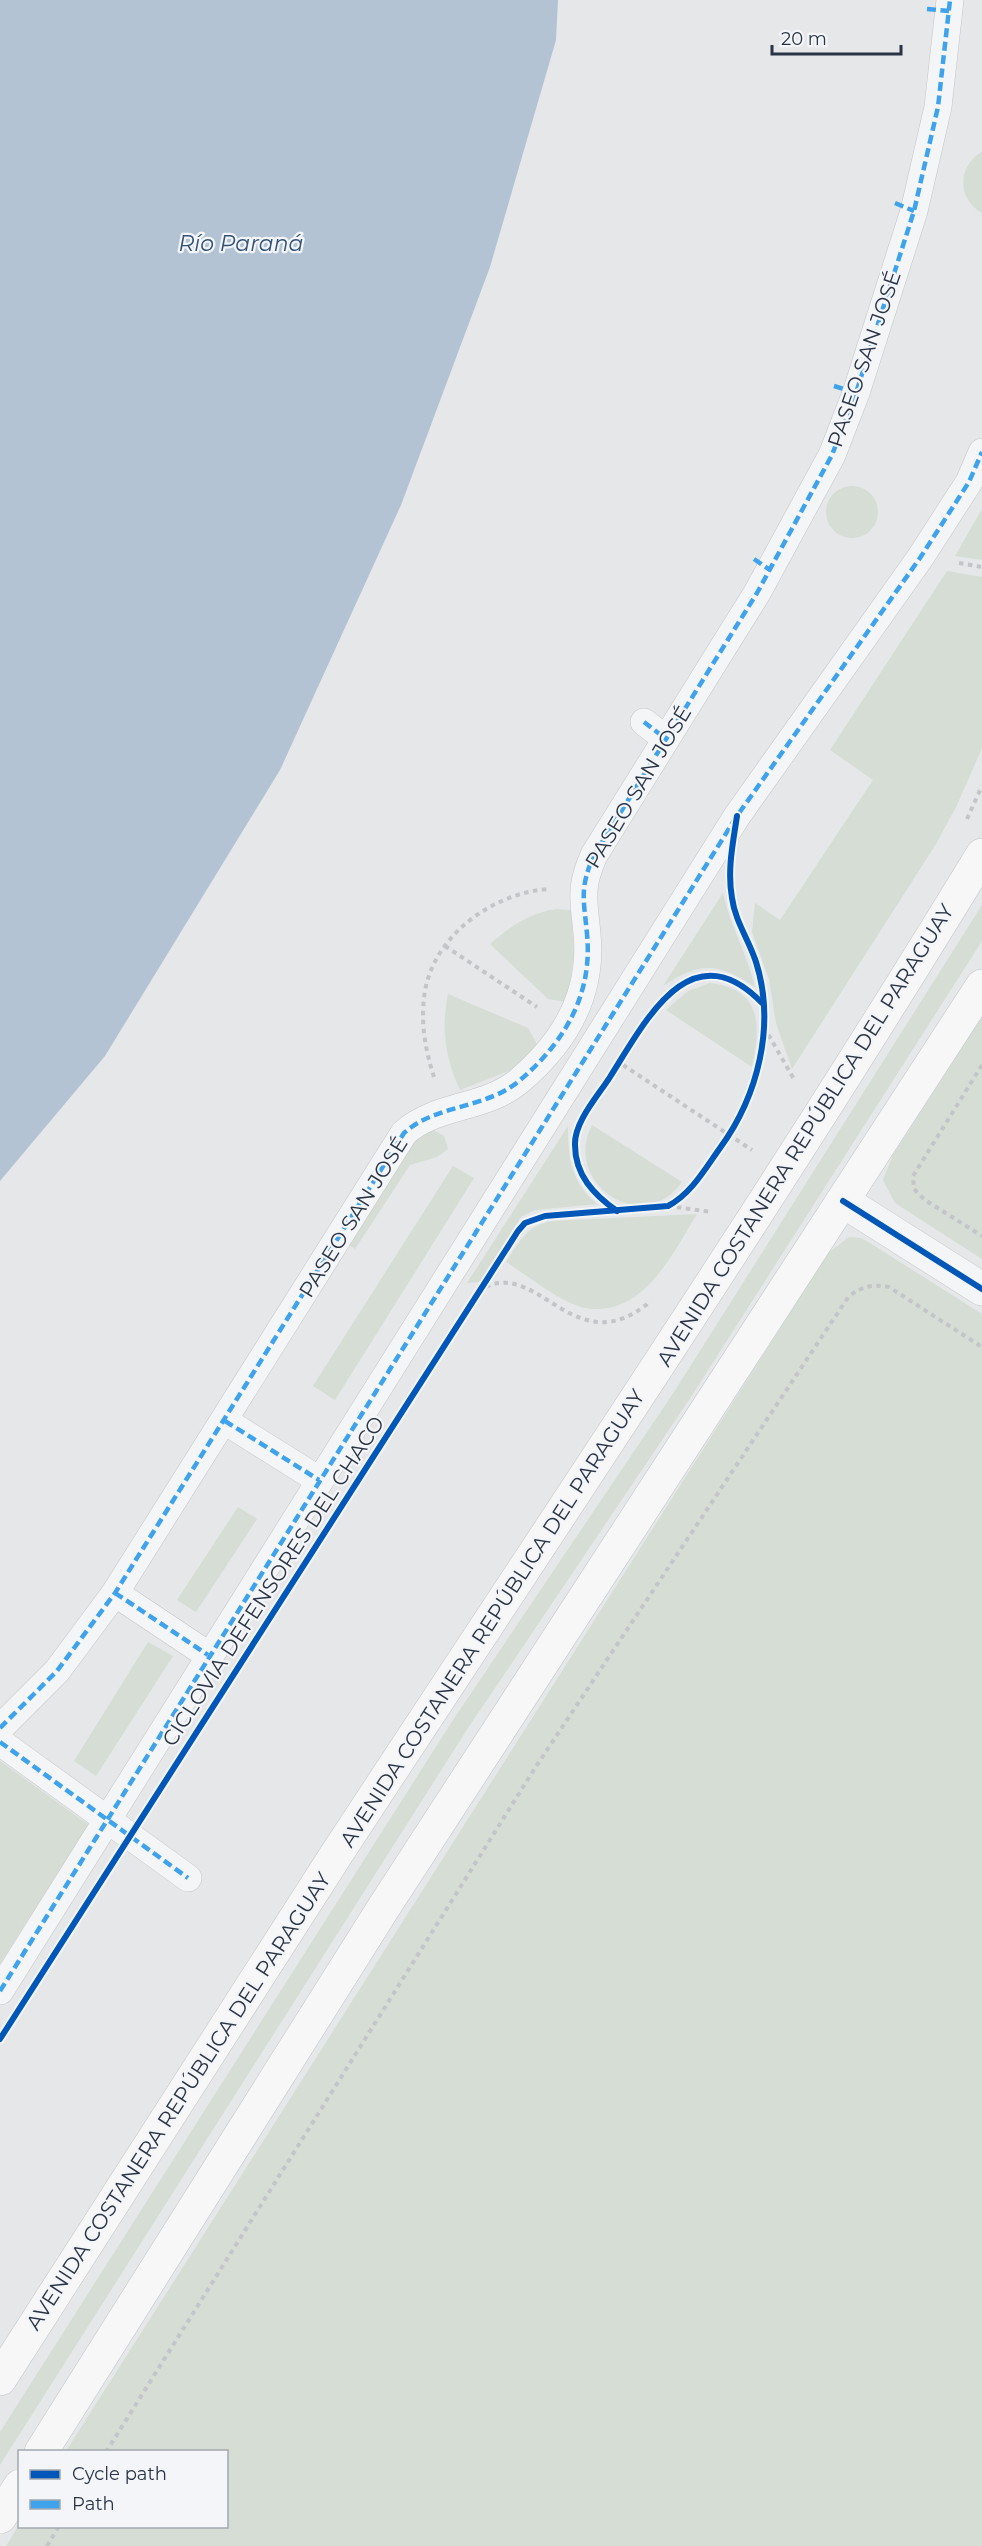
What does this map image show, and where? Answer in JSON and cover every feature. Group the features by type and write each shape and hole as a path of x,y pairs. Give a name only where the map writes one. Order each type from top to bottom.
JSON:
{"main road":[{"name":"AVENIDA COSTANERA REPÚBLICA DEL PARAGUAY","path":"0,2379 332,1861 753,1222 870,1039 982,855"},
{"path":"42,2450 378,1917 982,986"},
{"path":"0,2517 18,2489"}],"street":[{"name":"PASEO SAN JOSÉ","path":"0,1728 57,1671 115,1593 404,1133 419,1120 483,1100 517,1082 546,1054 567,1027 580,1003 588,969 582,893 586,873 594,855 666,739 762,565 832,455 845,390 938,107 942,6"},
{"path":"0,1991 208,1655 737,816 920,558 969,482 982,452"},
{"path":"644,722 666,739"},
{"path":"843,1201 982,1289"},
{"path":"225,1421 319,1480"},
{"path":"115,1593 208,1655"},
{"path":"0,1742 188,1878"}],"path":[{"path":"966,821 982,786"},
{"path":"445,1111 428,1060 422,1012 425,988 433,966 445,946 475,917 512,896 556,889 582,893"},
{"path":"762,1038 763,1019"},
{"path":"764,1027 799,1086"},
{"path":"614,1071 625,1054"},
{"path":"982,1065 913,1176 914,1189 925,1200 982,1236"},
{"path":"723,1144 736,1125"},
{"path":"755,1152 761,1143"},
{"path":"668,1206 677,1201"},
{"path":"658,1207 668,1206 718,1213 712,1221"},
{"path":"480,1290 486,1281"},
{"path":"480,1290 494,1283 508,1281 522,1286 557,1309 595,1323 627,1316 656,1296"},
{"path":"107,2450 535,1768 849,1296 861,1287 874,1285 890,1287 982,1347"},
{"path":"47,2546 58,2528"}],"shaded area":[{"path":"982,152 982,213 968,200 963,182 968,165"},
{"path":"847,486 857,486 871,493 878,512 871,531 857,538 847,538 837,534 830,527 826,517 826,507 830,497 837,490"},
{"path":"982,509 982,560 955,556"},
{"path":"947,571 982,577 982,748 957,805 936,844 792,1069 776,1023 769,979 752,932 755,903 780,920 873,780 830,750"},
{"path":"723,893 755,987 731,973 709,968 688,972 663,986"},
{"path":"982,905 982,941 689,1400 468,1728 0,2465 0,2432 453,1720 674,1392"},
{"path":"557,909 571,910 574,955 567,1002 548,999 490,944 521,921"},
{"path":"710,983 740,993 749,1001 754,1012 757,1037 752,1067 666,1010 688,991"},
{"path":"448,994 528,1028 539,1048 514,1069 460,1090 446,1043 445,1019"},
{"path":"982,1017 982,1259 895,1203 883,1180 893,1155"},
{"path":"592,1125 682,1182 666,1198 647,1205 628,1204 611,1196 597,1183 588,1167 586,1147"},
{"path":"568,1126 570,1159 576,1178 588,1196 597,1204 535,1210 521,1217 480,1282 467,1283"},
{"path":"430,1128 444,1136 448,1149 437,1157 410,1165 355,1249 345,1242 414,1138"},
{"path":"453,1166 474,1178 335,1400 313,1386"},
{"path":"697,1214 666,1264 653,1280 623,1303 605,1308 585,1308 565,1301 506,1262 529,1231 551,1221"},
{"path":"849,1237 861,1238 982,1314 982,2546 6,2546 18,2527 228,2528 228,2450 67,2450 828,1253"},
{"path":"238,1507 257,1519 196,1612 177,1600"},
{"path":"148,1642 173,1656 96,1776 74,1761"},
{"path":"0,1761 89,1825 0,1964"}],"water":[{"name":"Río Paraná","path":"0,0 558,0 556,40 490,267 401,505 280,770 105,1056 0,1181"}],"marked path":[{"path":"0,1728 57,1671 115,1593 404,1133 431,1117 492,1097 519,1081 549,1051 572,1016 580,997 588,956 584,886 594,855 757,593 832,455 856,393 914,211 938,107 950,0"},
{"path":"927,9 949,11"},
{"path":"895,203 914,211"},
{"path":"834,386 856,393"},
{"path":"0,1991 737,816 920,558 969,482 982,452"},
{"path":"754,559 770,570"},
{"path":"644,722 666,739"},
{"path":"225,1421 319,1480"},
{"path":"115,1593 208,1655"},
{"path":"0,1742 188,1878"}],"cycle path":[{"name":"CICLOVIA DEFENSORES DEL CHACO","path":"0,2039 518,1231 525,1223 545,1216 668,1206 684,1195 697,1180 733,1128 744,1106 760,1059 764,1010 762,986 756,962 736,915 732,898 730,867 737,816"},
{"path":"617,1211 594,1191 582,1175 576,1156 576,1136 582,1118 639,1031 655,1009 673,991 692,979 713,976 737,983 762,1003"},
{"path":"843,1201 982,1289"}]}
